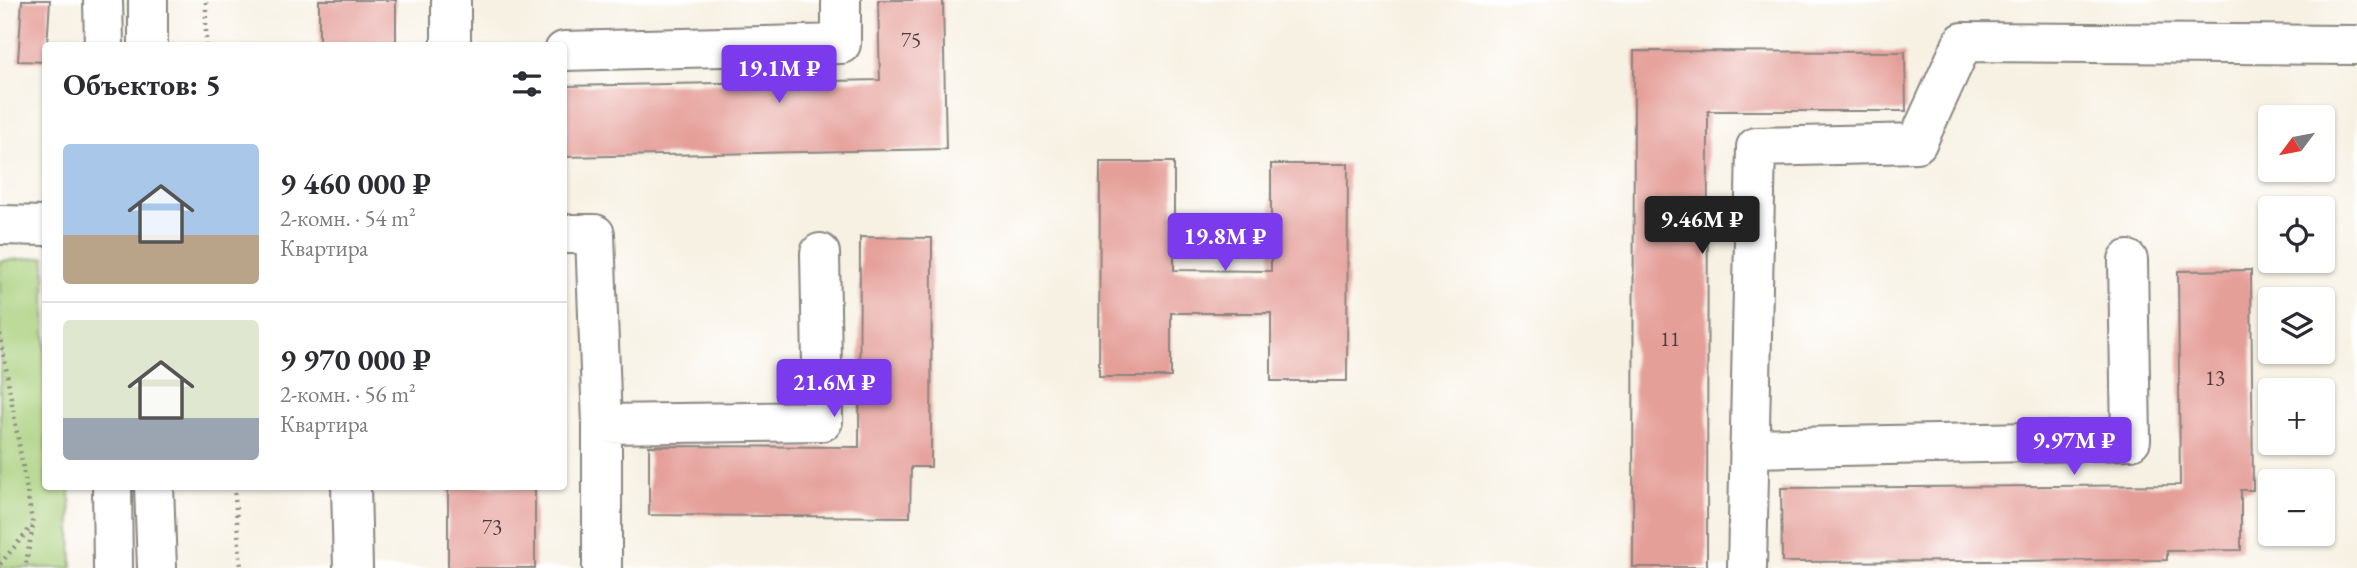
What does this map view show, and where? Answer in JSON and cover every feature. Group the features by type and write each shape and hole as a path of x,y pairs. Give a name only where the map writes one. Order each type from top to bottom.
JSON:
{"main road":[{"path":"103,0 104,42"},
{"path":"148,0 148,42"},
{"path":"451,0 451,42"},
{"path":"567,51 841,44 841,0"},
{"path":"1747,568 1756,146 1917,143 1963,42 2357,45"},
{"path":"0,225 42,226"},
{"path":"579,234 602,424 603,568"},
{"path":"602,424 823,421 820,253"},
{"path":"1749,448 2131,440 2128,260"},
{"path":"112,490 113,568"},
{"path":"154,490 155,562"},
{"path":"351,490 353,568"}],"path":[{"path":"206,0 206,42"},
{"path":"0,334 33,526 25,568"},
{"path":"234,490 241,568"},
{"path":"0,565 33,526"}],"green space":[{"path":"42,257 42,490 70,490 72,568 0,568 0,261"}],"building":[{"path":"22,0 50,0 47,42 42,42 42,62 18,61"},
{"path":"319,0 396,0 396,42 319,42"},
{"path":"878,0 943,0 946,149 567,157 567,86 880,80"},
{"path":"1634,51 1905,52 1906,111 1708,111 1707,567 1633,567"},
{"path":"1100,162 1174,162 1174,270 1271,271 1271,164 1348,164 1347,381 1271,381 1271,313 1171,313 1171,377 1099,377"},
{"path":"860,237 932,238 931,467 911,467 910,517 649,515 649,446 859,447"},
{"path":"2251,270 2253,490 2241,490 2241,550 2167,551 2167,560 1782,562 1781,488 2180,485 2178,271"},
{"path":"448,490 535,490 535,568 448,568"}]}
